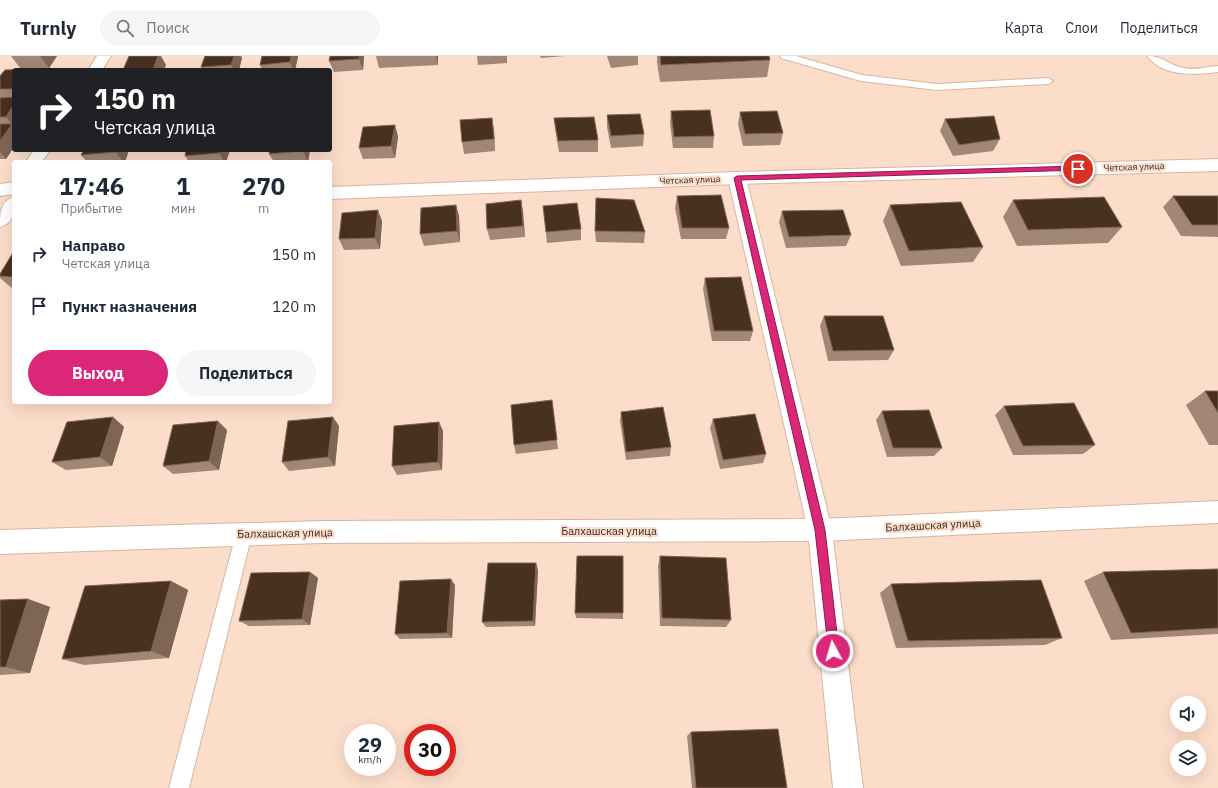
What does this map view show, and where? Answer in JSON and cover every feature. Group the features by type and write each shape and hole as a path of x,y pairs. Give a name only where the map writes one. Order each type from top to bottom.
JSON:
{"street":[{"path":"96,68 104,56"},
{"name":"Четская улица","path":"332,192 737,178 1218,165"},
{"path":"737,178 820,530 848,788"},
{"path":"0,190 12,188"},
{"path":"0,221 12,206"},
{"name":"Балхашская улица","path":"0,542 321,532 820,530 1218,512"}],"lane":[{"path":"785,56 861,78 937,87 1048,81"},
{"path":"1152,56 1167,67 1189,73 1218,69"},
{"path":"178,788 244,534"}],"building":[{"path":"129,56 158,56 154,68 124,68"},
{"path":"205,56 234,56 231,65 201,67"},
{"path":"262,56 291,56 290,62 260,65"},
{"path":"330,56 359,56 359,59 329,61"},
{"path":"660,56 769,56 770,60 661,65"},
{"path":"5,70 12,70 12,89 0,89 0,76"},
{"path":"12,97 12,107 6,117 0,117 0,98"},
{"path":"710,110 714,136 674,137 671,111"},
{"path":"777,111 783,133 745,134 740,112"},
{"path":"640,114 644,134 611,136 607,115"},
{"path":"994,116 1000,139 959,145 945,119"},
{"path":"594,117 598,140 558,141 554,118"},
{"path":"492,118 494,139 462,142 460,120"},
{"path":"0,124 12,124 0,141"},
{"path":"395,125 391,146 359,148 363,127"},
{"path":"83,152 116,152 81,155"},
{"path":"186,152 219,152 219,153 185,156"},
{"path":"270,152 292,152 269,154"},
{"path":"721,195 729,228 682,228 677,196"},
{"path":"1173,196 1218,196 1218,225 1192,225"},
{"path":"1104,197 1122,227 1028,230 1013,200"},
{"path":"596,198 634,200 645,232 595,231"},
{"path":"521,200 523,226 487,229 486,204"},
{"path":"961,202 983,247 909,251 890,205"},
{"path":"577,203 581,229 546,232 543,206"},
{"path":"456,205 457,231 420,234 421,208"},
{"path":"378,210 375,238 339,239 342,213"},
{"path":"843,210 851,235 789,237 782,211"},
{"path":"12,254 12,277 0,276"},
{"path":"741,277 753,331 714,331 705,278"},
{"path":"824,316 883,316 894,350 833,351"},
{"path":"1205,391 1218,391 1218,413"},
{"path":"552,400 557,440 514,445 511,405"},
{"path":"1074,403 1095,445 1023,446 1004,406"},
{"path":"663,407 671,447 626,452 621,412"},
{"path":"929,410 942,448 893,448 882,411"},
{"path":"755,414 766,454 723,460 713,419"},
{"path":"113,417 100,457 52,462 67,422"},
{"path":"333,417 328,457 282,462 288,421"},
{"path":"218,421 209,461 163,466 173,425"},
{"path":"439,422 438,462 392,466 394,426"},
{"path":"577,556 623,556 623,613 575,613"},
{"path":"660,556 726,558 731,620 662,618"},
{"path":"488,563 536,563 533,621 482,622"},
{"path":"1218,569 1218,628 1131,633 1103,572"},
{"path":"310,572 302,619 239,621 251,573"},
{"path":"451,579 447,633 395,634 400,581"},
{"path":"1041,580 1062,638 908,641 891,584"},
{"path":"171,581 151,651 62,659 85,586"},
{"path":"28,599 6,667 0,667 0,600"},
{"path":"778,729 787,788 696,788 691,732"}],"route":[{"path":"833,651 820,530 737,178 1078,169"}]}
